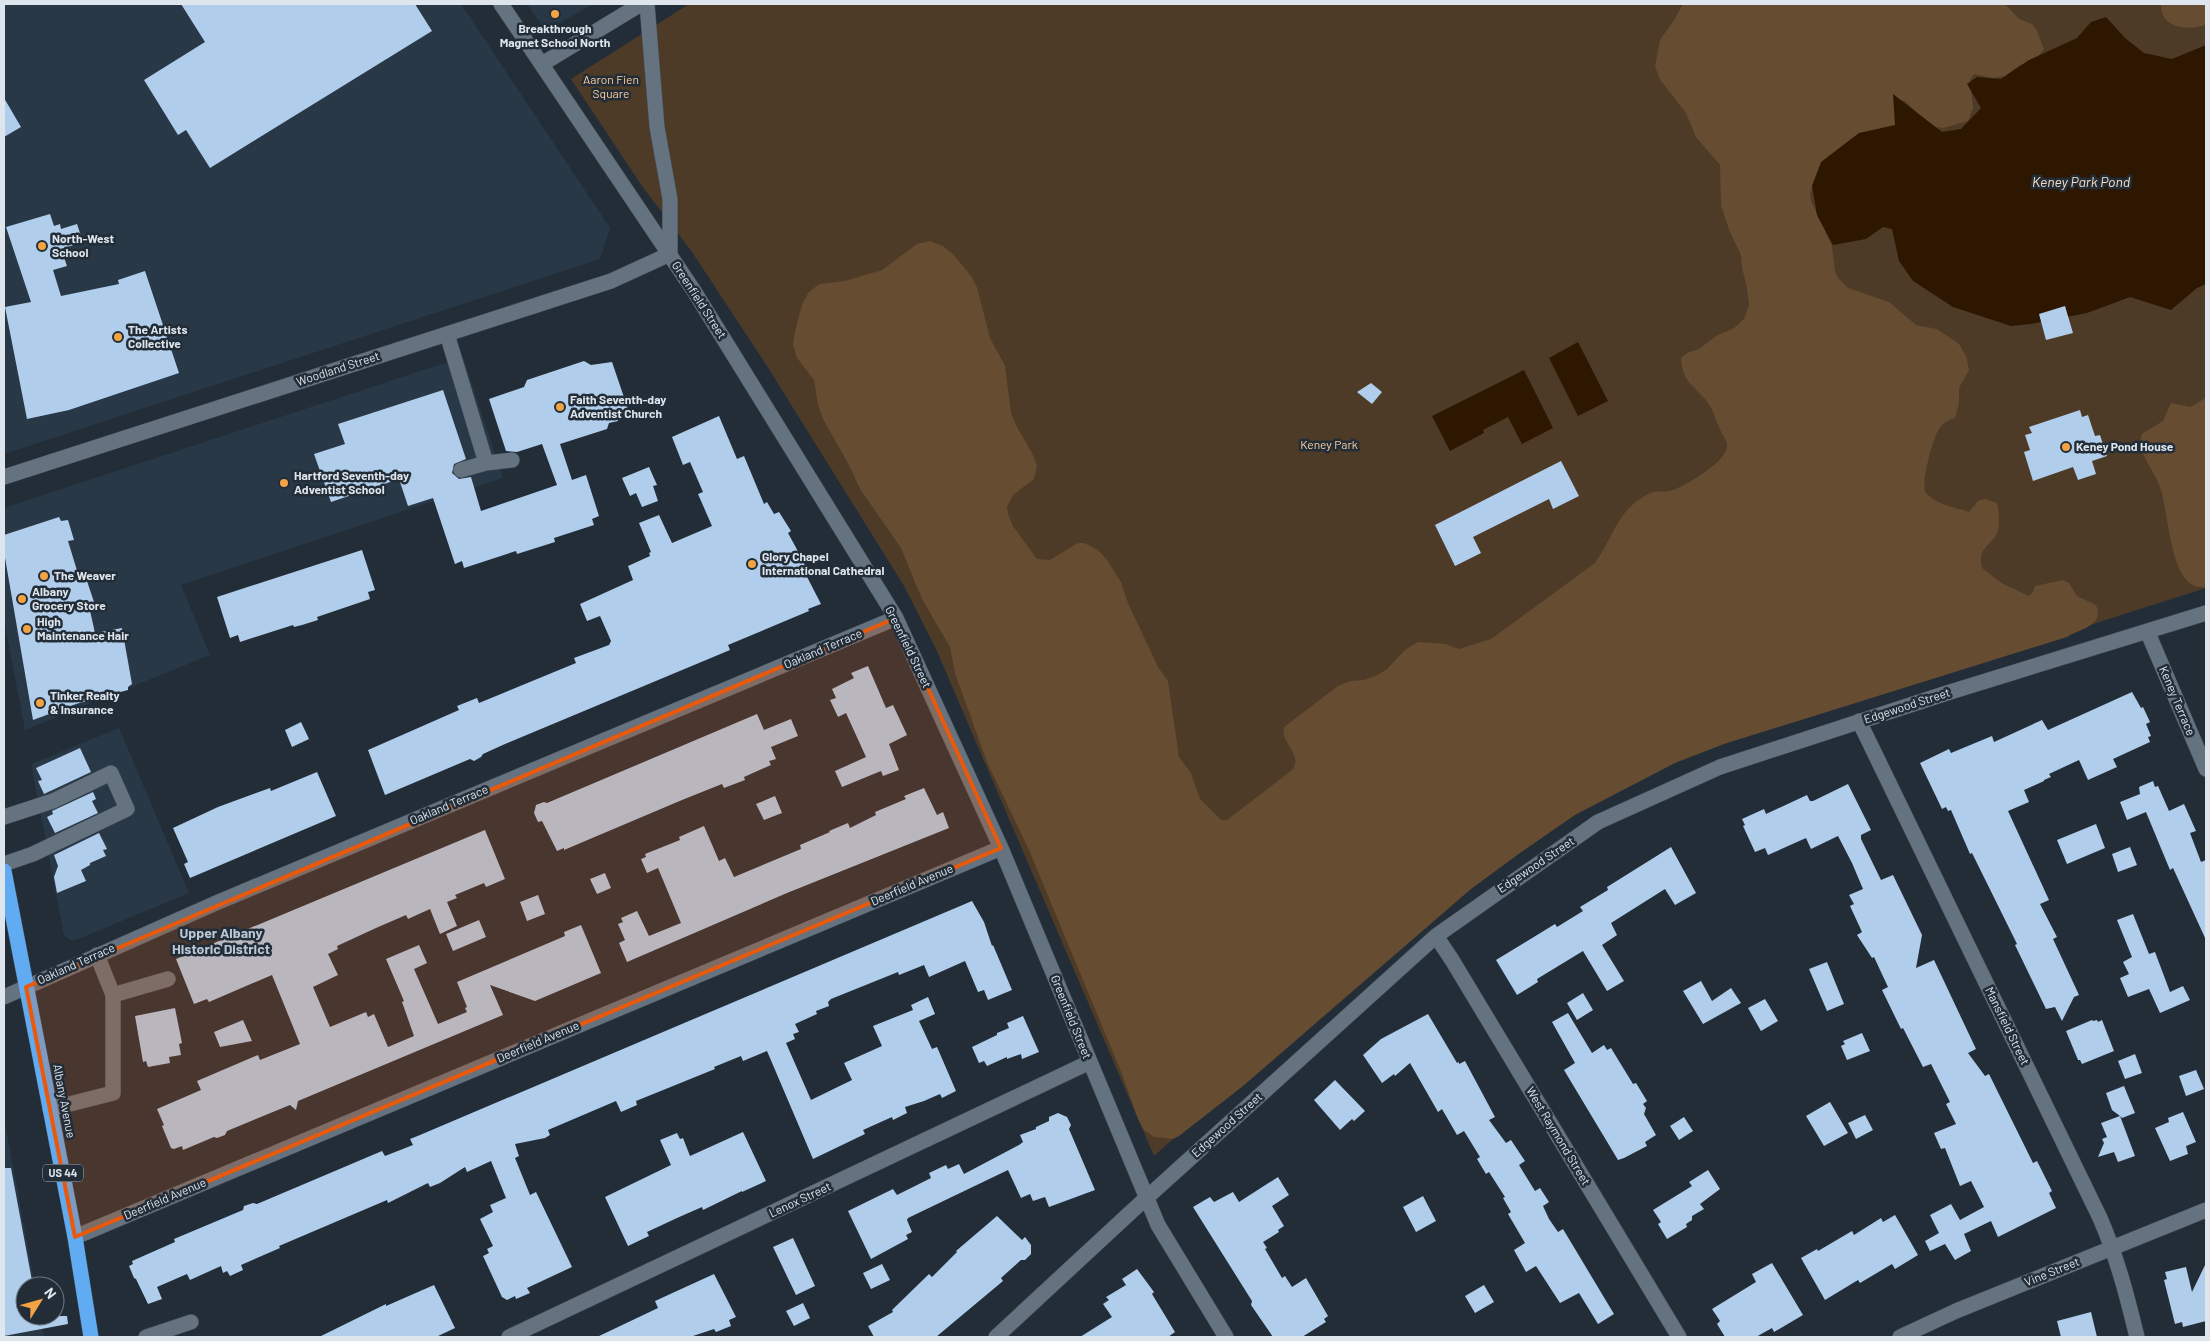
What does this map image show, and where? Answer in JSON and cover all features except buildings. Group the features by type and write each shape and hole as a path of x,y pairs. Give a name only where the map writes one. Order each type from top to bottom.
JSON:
{"highway":[{"name":"Albany Avenue","path":"4,871 76,1237 91,1337"}],"street":[{"name":"Greenfield Street","path":"501,4 670,254 896,618 1001,848 1158,1225 1226,1337"},
{"path":"542,64 641,4"},
{"path":"647,4 657,127 670,199 670,254"},
{"name":"Woodland Street","path":"4,477 611,281 670,254"},
{"path":"447,334 486,463"},
{"path":"461,470 486,463 512,460"},
{"name":"Edgewood Street","path":"996,1337 1146,1198 1436,936 1598,822 1720,767 1859,721 2148,633 2206,613"},
{"name":"Oakland Terrace","path":"4,997 97,954 896,618"},
{"name":"Keney Terrace","path":"2148,633 2206,769"},
{"name":"Mansfield Street","path":"1859,721 2113,1247 2137,1337"},
{"path":"4,817 53,801 111,773 127,809 32,854 4,864"},
{"name":"Deerfield Avenue","path":"76,1237 1001,848"},
{"name":"West Raymond Street","path":"1436,936 1679,1337"},
{"path":"50,1109 113,1093 113,995 97,954"},
{"path":"113,995 168,979"},
{"name":"Lenox Street","path":"509,1337 1090,1062"},
{"name":"Vine Street","path":"1900,1337 1956,1311 2206,1210"},
{"path":"146,1337 192,1322"}],"highlighted area":[{"path":"896,618 1001,848 75,1237 26,987"}],"shaded area":[{"path":"4,4 461,4 610,228 600,259 4,454"},
{"name":"Breakthrough Magnet School North","path":"527,4 593,4 551,28 541,24"},
{"path":"1683,4 2005,4 2019,19 2032,24 2036,29 2044,49 2035,60 2020,65 2005,76 1992,78 1974,74 1970,80 1973,108 1968,121 1943,128 1936,127 1925,121 1905,101 1899,100 1897,127 1814,181 1810,194 1811,201 1832,246 1835,272 1838,278 1848,288 1889,302 1916,325 1937,329 1959,344 1966,356 1969,370 1959,388 1959,403 1955,418 1946,422 1941,427 1936,434 1931,451 1926,472 1926,493 1940,503 1969,512 1978,501 1985,499 1997,503 1999,516 1998,530 1995,537 1982,553 1982,568 2003,584 2029,596 2035,586 2063,580 2069,583 2077,596 2096,605 2097,618 2089,626 2067,637 1724,744 1675,763 1575,815 1471,889 1243,1086 1179,1136 1173,1139 1154,1137 1144,1130 1138,1119 1122,1074 1029,850 987,762 955,673 950,647 922,599 901,548 860,489 823,419 818,405 814,380 797,358 793,345 802,305 808,293 819,284 845,281 882,270 917,244 930,241 943,246 953,254 971,276 977,287 990,338 1005,366 1011,413 1037,466 1034,479 1013,495 1007,507 1013,526 1037,559 1050,560 1078,543 1084,543 1098,550 1107,560 1121,582 1128,603 1158,667 1168,681 1179,757 1191,773 1200,799 1221,820 1227,820 1292,770 1295,759 1285,739 1284,727 1338,686 1351,681 1364,680 1376,676 1387,669 1405,650 1418,642 1445,644 1459,649 1491,639 1595,563 1617,524 1630,507 1650,493 1670,491 1687,483 1715,464 1726,450 1727,442 1710,407 1686,377 1681,358 1687,353 1699,349 1716,336 1734,328 1744,319 1749,305 1741,255 1721,206 1720,165 1696,137 1686,113 1661,81 1655,67 1660,40"},
{"path":"2161,4 2206,4 2206,25 2184,27 2170,23 2162,13"},
{"name":"Hartford Seventh-day Adventist School","path":"463,357 503,478 181,585 210,655 25,730 4,620 4,508"},
{"path":"2206,398 2205,587 2195,586 2187,580 2180,570 2171,543 2159,483 2144,456 2141,442 2142,434 2163,421 2171,403 2190,407"},
{"path":"119,728 189,893 76,940 70,940 64,935 31,764"},
{"path":"4,1117 33,1276 15,1276 15,1326 42,1326 44,1337 4,1337"}],"green space":[{"name":"Keney Park","path":"689,4 2206,4 2206,588 1719,743 1626,784 1537,835 1421,918 1154,1156 936,649 904,586 767,366 692,252 642,186 571,79"}],"water":[{"name":"Keney Park Pond","path":"2106,17 2125,38 2144,53 2172,59 2206,45 2206,284 2197,288 2171,310 2130,297 2087,313 2011,326 1953,307 1913,281 1899,261 1892,229 1883,227 1866,239 1833,245 1817,215 1812,186 1821,162 1859,133 1895,125 1893,94 1942,132 1961,129 1981,108 1967,84 1977,77 2001,79 2029,60 2077,38 2091,22"},
{"path":"1578,342 1608,401 1578,416 1549,358"},
{"path":"1524,370 1553,428 1522,444 1508,417 1483,430 1484,433 1450,451 1432,416"}],"place":[{"name":"Breakthrough Magnet School North","path":"555,14"},
{"name":"North-West School","path":"42,246"},
{"name":"The Artists Collective","path":"118,337"},
{"name":"Faith Seventh-day Adventist Church","path":"560,407"},
{"name":"Keney Pond House","path":"2066,447"},
{"name":"Hartford Seventh-day Adventist School","path":"284,483"},
{"name":"Glory Chapel International Cathedral","path":"752,564"},
{"name":"The Weaver","path":"44,576"},
{"name":"Albany Grocery Store","path":"22,599"},
{"name":"High Maintenance Hair","path":"27,629"},
{"name":"Tinker Realty & Insurance","path":"40,703"}],"district":[{"name":"Upper Albany Historic District","path":"221,942"}],"park label":[{"name":"Aaron Fien Square","path":"611,87"}]}
